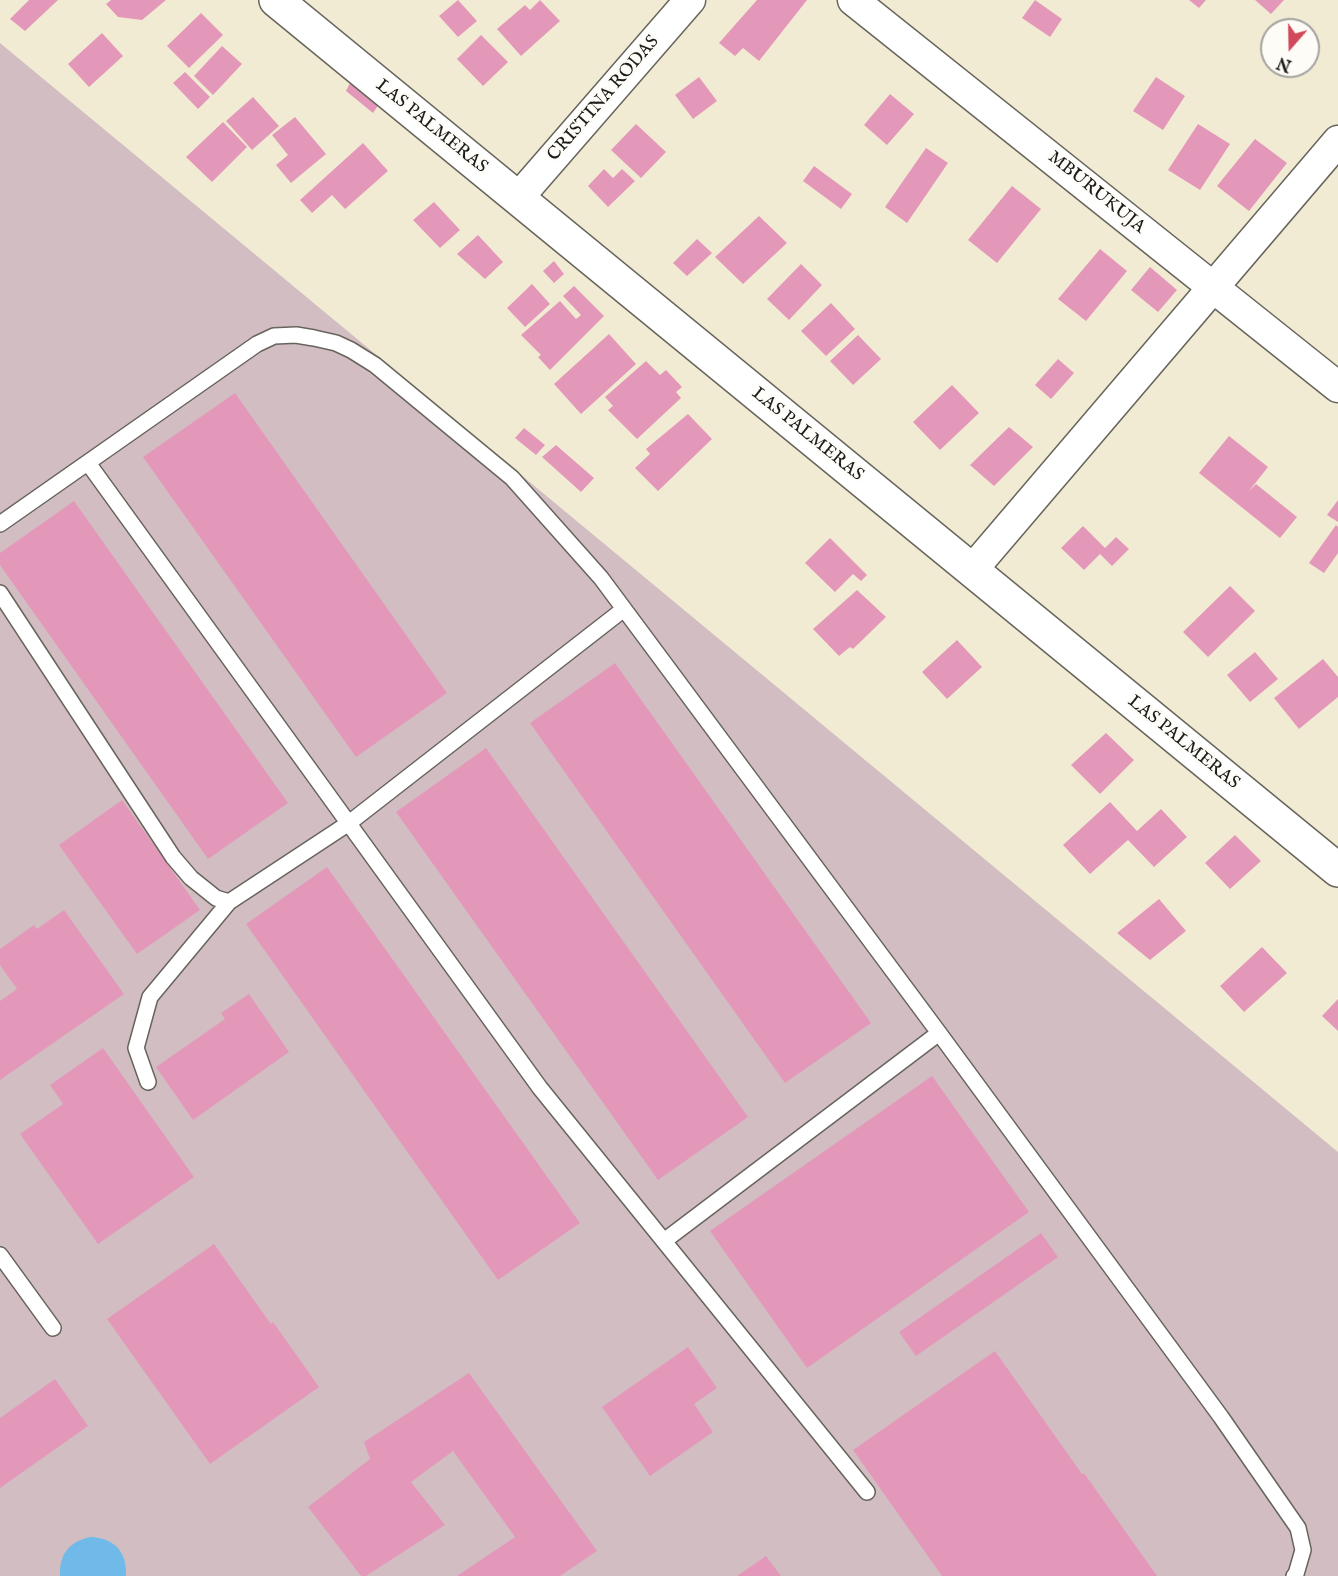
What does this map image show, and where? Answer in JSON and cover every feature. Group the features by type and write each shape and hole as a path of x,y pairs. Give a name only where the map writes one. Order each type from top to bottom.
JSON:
{"street":[{"name":"LAS PALMERAS","path":"276,0 1338,870"},
{"name":"CRISTINA RODAS","path":"518,198 690,0"},
{"name":"MBURUKUJA","path":"853,0 1338,387"},
{"path":"972,570 1338,141"}],"lane":[{"path":"0,524 257,344 274,336 296,335 336,343 375,365 512,478 601,578 1221,1417 1298,1528 1303,1550 1294,1576"},
{"path":"88,463 540,1088 867,1492"},
{"path":"0,593 173,857 191,878 216,898 230,902"},
{"path":"148,1082 136,1048 150,997 230,902 349,823 624,609"},
{"path":"663,1241 939,1033"},
{"path":"0,1255 53,1328"}],"shaded area":[{"path":"0,43 1338,1152 1338,1576 0,1576"}],"water":[{"path":"90,1537 106,1540 117,1548 124,1560 126,1576 60,1576 61,1561 67,1550 76,1542"}],"building":[{"path":"29,0 58,0 25,31 10,19"},
{"path":"111,0 166,0 142,20 118,17 106,4"},
{"path":"458,0 477,21 458,37 439,16"},
{"path":"540,0 560,21 521,56 497,29 525,5 530,10"},
{"path":"757,0 807,0 759,61 743,48 735,56 719,43"},
{"path":"1035,0 1062,19 1050,37 1022,18"},
{"path":"1189,0 1206,0 1199,8"},
{"path":"1255,0 1284,0 1271,14"},
{"path":"201,13 223,35 189,68 167,46"},
{"path":"102,33 123,56 89,87 68,64"},
{"path":"481,35 508,62 483,86 457,59"},
{"path":"222,46 242,64 213,95 194,76"},
{"path":"185,72 210,97 198,109 173,83"},
{"path":"353,77 381,101 373,113 346,91"},
{"path":"699,77 717,101 693,119 675,95"},
{"path":"1156,77 1185,96 1163,130 1133,111"},
{"path":"890,94 914,114 887,145 864,125"},
{"path":"253,97 279,126 252,150 226,121"},
{"path":"295,117 326,154 291,183 276,165 288,155 272,135"},
{"path":"223,122 247,147 212,182 186,157"},
{"path":"636,124 666,152 641,178 611,150"},
{"path":"1198,124 1230,144 1200,190 1168,170"},
{"path":"1255,139 1287,163 1249,211 1217,186"},
{"path":"363,143 388,171 345,209 332,195 312,213 300,200"},
{"path":"926,148 948,163 907,223 885,207"},
{"path":"814,166 852,194 841,209 803,181"},
{"path":"604,169 613,178 622,169 635,181 608,207 588,186"},
{"path":"1012,186 1041,209 997,263 968,240"},
{"path":"434,202 460,230 440,248 413,220"},
{"path":"759,216 787,243 743,284 715,257"},
{"path":"478,235 503,262 485,279 457,254"},
{"path":"697,239 712,253 687,276 673,263"},
{"path":"1100,249 1127,271 1086,321 1058,299"},
{"path":"554,261 564,274 554,283 543,271"},
{"path":"801,264 822,285 789,320 767,299"},
{"path":"1150,267 1177,290 1158,312 1131,290"},
{"path":"532,284 550,304 525,327 507,308"},
{"path":"574,286 604,316 550,370 538,357 541,355 521,335 560,301 576,319 581,315 563,296"},
{"path":"831,303 855,329 826,356 801,331"},
{"path":"609,334 636,364 581,414 554,384"},
{"path":"858,335 881,359 853,385 830,361"},
{"path":"1058,359 1074,373 1051,399 1035,385"},
{"path":"646,361 660,375 666,370 682,387 676,392 681,398 637,439 608,410 613,406 605,397"},
{"path":"952,385 979,413 940,450 913,422"},
{"path":"235,393 447,693 356,757 143,457"},
{"path":"688,414 712,439 658,491 635,468 650,454 646,449"},
{"path":"1009,427 1033,447 994,486 970,465"},
{"path":"524,428 545,445 536,455 515,438"},
{"path":"1229,436 1268,467 1249,491 1256,484 1297,517 1280,538 1199,473"},
{"path":"556,445 594,478 581,492 542,457"},
{"path":"1338,500 1338,522 1327,515"},
{"path":"74,501 288,803 208,859 0,565 0,553"},
{"path":"1336,525 1338,527 1338,553 1324,573 1309,563"},
{"path":"1083,526 1105,548 1116,537 1129,549 1112,566 1100,554 1084,570 1061,548"},
{"path":"830,538 867,575 861,581 853,574 835,592 805,563"},
{"path":"1230,586 1255,611 1208,657 1183,632"},
{"path":"857,590 886,617 853,649 850,647 839,656 813,629"},
{"path":"957,640 982,667 947,699 922,672"},
{"path":"1255,652 1278,679 1250,702 1227,675"},
{"path":"1323,659 1338,677 1338,697 1299,729 1274,698"},
{"path":"615,663 871,1023 785,1083 530,723"},
{"path":"1106,733 1134,760 1100,794 1071,765"},
{"path":"486,748 748,1117 658,1180 396,812"},
{"path":"122,800 200,910 137,954 59,845"},
{"path":"1110,802 1137,831 1161,809 1187,837 1154,867 1128,840 1090,874 1063,845"},
{"path":"1235,835 1261,861 1230,889 1205,863"},
{"path":"327,867 580,1223 498,1280 246,924"},
{"path":"1159,899 1186,931 1150,960 1117,933"},
{"path":"64,910 124,994 0,1080 0,1001 17,989 0,965 0,949 34,925 37,929"},
{"path":"1262,947 1287,973 1244,1012 1220,986"},
{"path":"249,994 289,1052 193,1120 156,1067 225,1019 221,1013"},
{"path":"1338,999 1338,1031 1322,1016"},
{"path":"103,1048 194,1177 98,1244 20,1134 63,1104 50,1085"},
{"path":"932,1076 1029,1212 807,1368 710,1231"},
{"path":"1041,1233 1058,1257 916,1356 899,1332"},
{"path":"214,1244 319,1387 210,1464 107,1319"},
{"path":"688,1347 717,1388 694,1404 713,1432 650,1476 602,1407"},
{"path":"995,1351 1157,1576 942,1576 853,1450"},
{"path":"469,1373 597,1551 560,1576 457,1576 515,1537 453,1451 411,1482 445,1525 366,1576 361,1576 308,1507 370,1459 364,1442"},
{"path":"55,1379 88,1426 0,1488 0,1418"},
{"path":"766,1556 781,1576 737,1576"}]}
